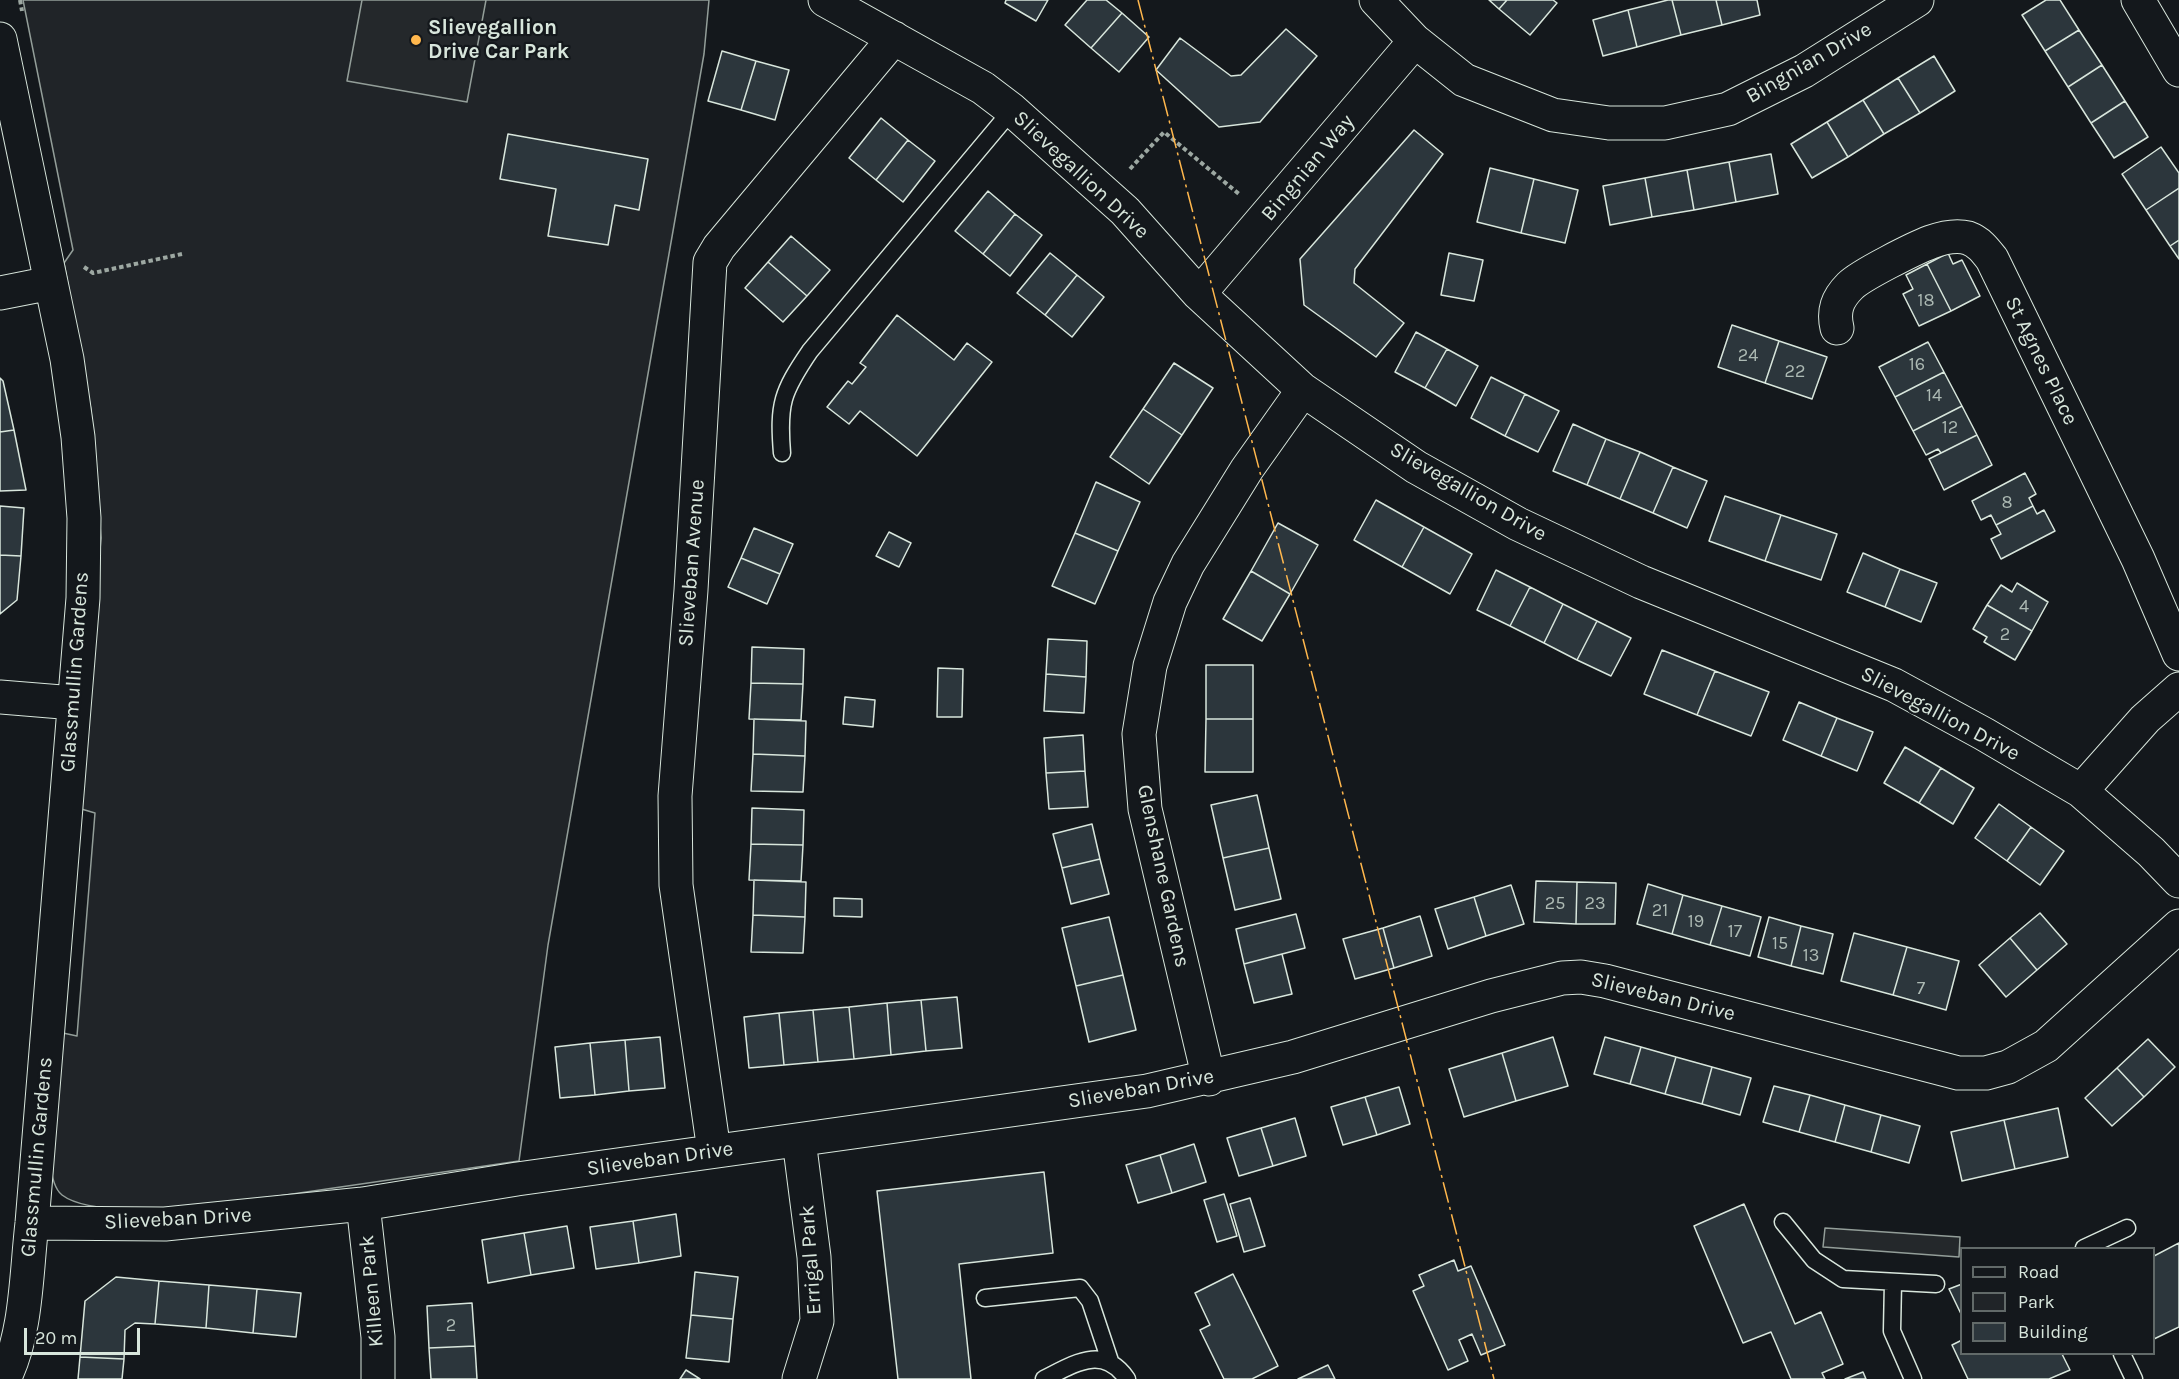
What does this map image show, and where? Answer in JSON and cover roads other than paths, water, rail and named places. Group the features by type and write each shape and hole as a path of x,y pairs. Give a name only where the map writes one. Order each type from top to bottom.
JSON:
{"street":[{"name":"Slievegallion Drive","path":"825,0 983,88 1012,110 1125,211 1199,294 1303,390 1416,467 1518,524 1641,582 1894,685 2081,791 2151,852 2179,881"},
{"name":"Bingnian Drive","path":"1376,0 1415,41 1464,80 1553,115 1608,123 1665,123 1728,109 1804,71 1917,0"},
{"path":"2138,0 2179,70"},
{"name":"Slieveban Avenue","path":"714,1151 676,885 675,863 675,796 691,590 710,262 719,247 894,38"},
{"name":"Glassmullin Gardens","path":"0,39 67,358 78,437 84,518 83,598 32,1223 22,1311 12,1364 4,1379"},
{"name":"Bingnian Way","path":"1199,294 1415,41"},
{"name":"St Agnes Place","path":"1837,328 1834,314 1837,303 1852,284 1931,242 1948,237 1967,238 1982,246 1992,259 2132,548 2179,654"},
{"path":"0,293 51,283"},
{"name":"Glenshane Gardens","path":"1209,1078 1145,809 1139,734 1150,666 1170,602 1188,564 1229,497 1303,390"},
{"path":"2081,791 2145,719 2179,689"},
{"path":"0,697 74,703"},
{"name":"Slieveban Drive","path":"32,1223 165,1224 363,1204 714,1151 1147,1091 1293,1057 1491,996 1562,978 1581,977 1947,1070 1986,1073 2027,1059 2059,1037 2179,926"},
{"name":"Errigal Park","path":"799,1379 817,1321 814,1257 800,1140"},
{"name":"Killeen Park","path":"363,1204 378,1336 378,1379"}],"lane":[{"path":"782,453 779,416 787,385 810,351 1012,110"},
{"path":"1783,1222 1814,1260 1843,1280 1936,1284"},
{"path":"2086,1247 2127,1228"},
{"path":"1893,1282 1892,1331 1913,1379"},
{"path":"985,1298 1080,1288 1090,1301 1110,1361 1127,1379"},
{"path":"2123,1355 2134,1379"},
{"path":"1044,1379 1087,1360 1110,1361"}],"place":[{"name":"Slievegallion Drive Car Park","path":"416,40"}]}
